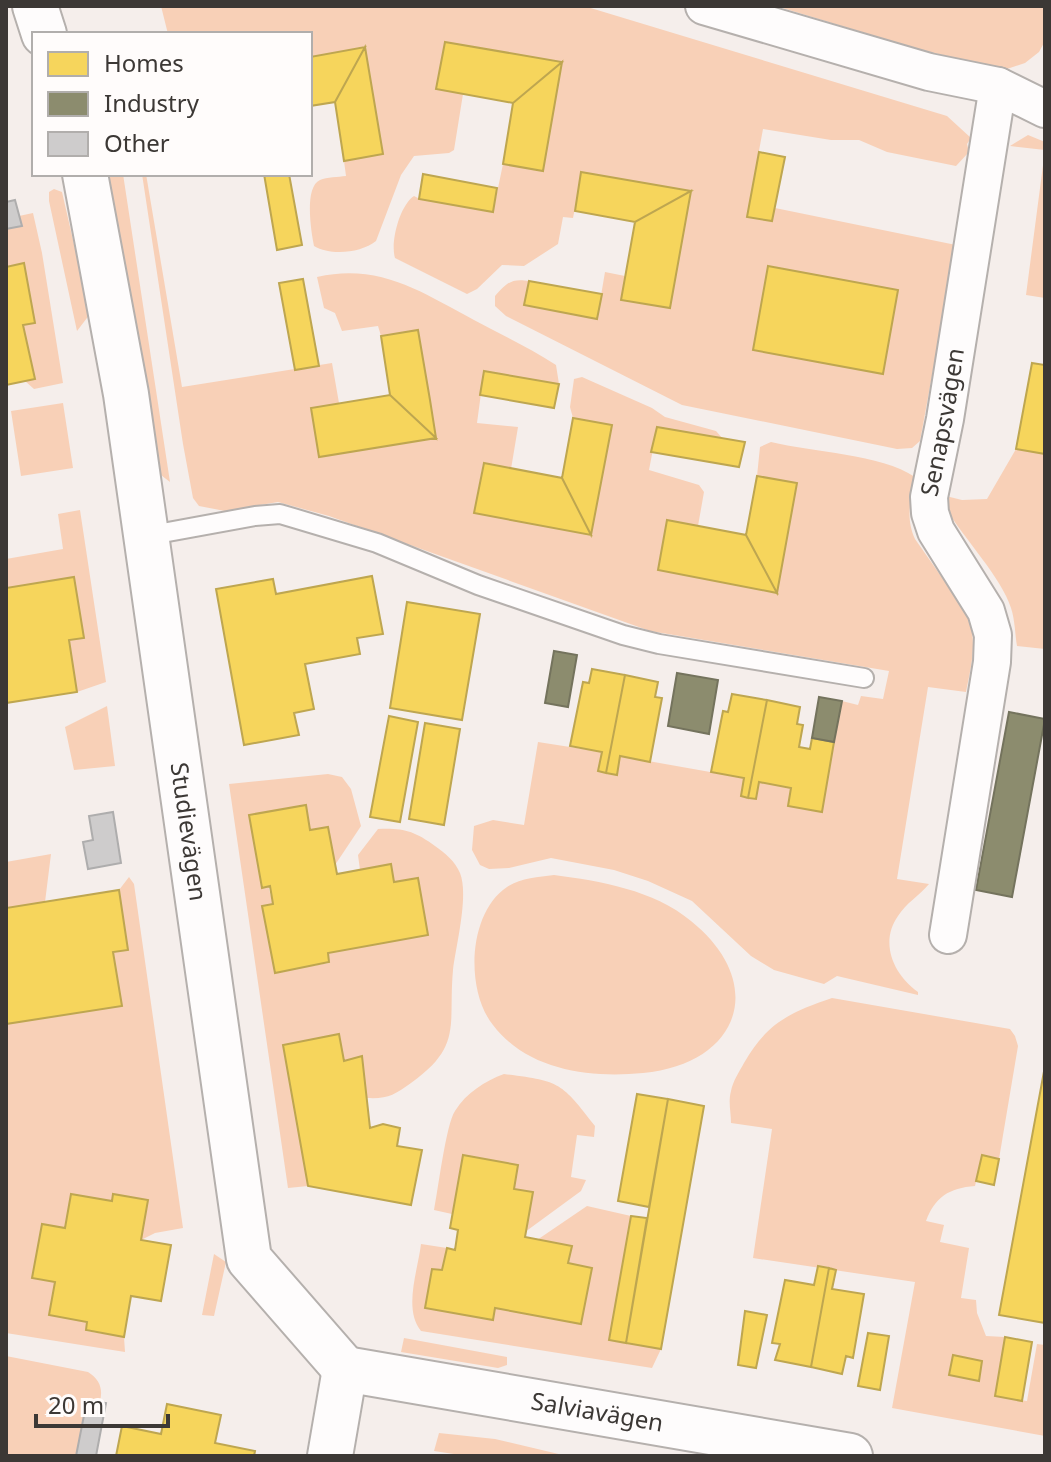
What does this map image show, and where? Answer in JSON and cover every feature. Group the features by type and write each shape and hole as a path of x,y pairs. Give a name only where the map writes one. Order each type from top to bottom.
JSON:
{"street":[{"path":"35,6 43,32"},
{"path":"704,6 929,72 998,86 1045,109"},
{"name":"Senapsvägen","path":"948,935 992,662 993,635 986,611 936,531 929,497 945,419 998,86"},
{"name":"Studievägen","path":"85,176 126,394 249,1259 345,1369"},
{"path":"330,1456 345,1369"},
{"name":"Salviavägen","path":"345,1369 836,1455"}],"lane":[{"path":"146,536 280,514 377,543 478,585 623,635 659,644 864,678"}],"shaded area":[{"path":"161,6 584,6 947,116 971,138 967,144 969,152 956,166 887,152 859,140 831,140 763,129 747,216 772,221 775,208 956,245 920,441 912,448 897,449 682,405 506,316 495,306 495,296 506,285 518,280 529,281 525,305 597,319 605,272 625,276 621,300 670,308 690,191 582,172 573,218 563,217 558,244 524,266 502,265 477,289 467,294 395,258 397,224 404,207 414,196 493,212 503,164 543,170 562,62 445,42 436,89 463,94 454,150 414,156 401,175 376,241 354,250 337,252 314,246 310,200 315,184 320,180 346,176 344,161 383,154 365,48 312,57 312,32 168,32"},
{"path":"776,6 1045,6 1045,41 1039,52 1025,63 1004,70 914,48"},
{"path":"1028,135 1045,142 1045,150 1010,146"},
{"path":"1045,150 1045,298 1026,295"},
{"path":"106,176 123,176 170,482 157,472 129,283"},
{"path":"142,176 146,176 182,387 332,363 339,403 311,408 319,457 436,437 418,330 381,336 378,326 342,331 335,313 324,308 317,277 361,274 418,290 556,365 559,384 484,371 477,423 518,427 511,469 483,464 474,512 591,534 612,426 573,418 570,407 574,379 582,377 652,408 665,417 716,431 723,439 657,428 649,470 699,485 704,492 698,526 659,570 777,592 797,483 757,476 760,447 771,442 865,458 901,469 915,477 910,508 912,531 964,609 973,640 966,692 928,687 897,879 929,884 901,911 892,926 890,937 896,968 918,995 837,976 824,984 774,970 751,956 692,901 648,881 614,870 551,858 509,868 489,869 480,865 472,850 474,826 493,820 524,825 538,742 602,752 598,771 617,774 620,756 744,778 741,796 756,799 759,782 791,788 788,806 821,811 842,701 858,705 861,696 883,699 889,671 650,631 329,516 278,502 225,511 199,506 193,498"},
{"path":"54,189 62,192 90,314 77,331 49,201 49,192"},
{"path":"33,213 63,383 34,389 25,381 34,378 23,325 35,322 24,263 6,267 6,229 21,226 19,216"},
{"path":"63,403 73,468 21,476 11,411"},
{"path":"1016,449 1045,454 1045,649 1017,646 1006,596 944,505 946,496 962,500 987,499"},
{"path":"80,510 106,682 77,692 69,640 84,638 74,578 6,588 6,559 63,549 58,514"},
{"path":"107,706 115,766 74,770 65,727"},
{"path":"328,774 342,777 351,789 361,826 335,865 328,827 310,830 306,805 249,815 273,904 262,907 275,972 329,963 328,953 428,935 394,882 360,870 358,855 378,829 415,834 446,854 460,873 463,907 453,970 450,1033 439,1057 428,1070 400,1091 380,1098 367,1098 361,1056 344,1061 339,1034 284,1045 308,1186 288,1188 229,784"},
{"path":"51,854 45,902 6,908 6,862"},
{"path":"554,875 590,880 644,894 691,921 715,945 730,970 735,994 732,1017 721,1038 702,1054 676,1066 623,1074 561,1068 524,1053 507,1040 493,1025 478,992 475,953 478,933 494,899 507,887 524,880"},
{"path":"129,877 134,884 183,1228 155,1233 141,1240 148,1200 114,1194 112,1201 71,1194 65,1228 42,1224 32,1278 55,1282 49,1315 87,1322 86,1331 124,1337 125,1352 6,1333 6,1024 122,1006 113,952 128,950 119,890"},
{"path":"832,998 1010,1029 1015,1036 1018,1046 999,1159 982,1155 975,1186 944,1195 926,1221 944,1225 940,1242 969,1248 961,1298 976,1300 977,1313 986,1336 1005,1337 995,1396 1027,1401 1037,1344 1045,1345 1045,1436 892,1408 915,1282 753,1258 772,1129 731,1123 732,1087 753,1049 771,1028 792,1014"},
{"path":"504,1074 558,1086 595,1126 594,1137 577,1135 571,1177 586,1180 581,1191 525,1232 533,1193 514,1189 518,1165 463,1155 452,1214 434,1210 445,1143 455,1111 476,1088"},
{"path":"587,1206 631,1216 609,1340 661,1349 652,1368 421,1331 412,1301 421,1244 447,1248 442,1270 432,1269 425,1308 493,1320 495,1308 568,1263 571,1246 537,1240"},
{"path":"214,1254 226,1262 214,1316 202,1315"},
{"path":"404,1338 507,1357 507,1365 498,1368 401,1352"},
{"path":"6,1356 88,1372 98,1381 100,1402 87,1400 76,1456 6,1456"},
{"path":"439,1433 495,1439 567,1456 467,1456 434,1451"}],"building: Homes":[{"path":"445,42 562,62 513,103 436,89"},
{"path":"365,47 335,102 312,106 312,57"},
{"path":"365,47 383,154 344,161 335,102"},
{"path":"562,62 543,171 503,164 513,103"},
{"path":"759,152 785,157 772,221 747,217"},
{"path":"581,172 691,191 635,222 575,211"},
{"path":"423,174 497,188 493,212 419,199"},
{"path":"264,176 289,176 302,245 277,250"},
{"path":"691,191 670,308 621,300 635,222"},
{"path":"24,263 35,323 23,325 35,379 6,385 6,267"},
{"path":"768,266 898,290 883,374 753,350"},
{"path":"303,279 319,366 295,370 279,283"},
{"path":"529,281 602,294 597,319 524,305"},
{"path":"418,330 436,438 390,395 381,336"},
{"path":"1032,363 1045,365 1045,454 1016,449"},
{"path":"484,371 559,384 554,408 480,395"},
{"path":"390,395 436,438 319,457 311,408"},
{"path":"573,418 612,425 591,535 562,478"},
{"path":"657,427 745,442 739,467 651,452"},
{"path":"484,463 562,478 591,535 474,513"},
{"path":"757,476 797,483 777,593 746,535"},
{"path":"667,520 746,535 777,593 658,570"},
{"path":"372,576 383,634 357,638 360,654 305,664 314,709 294,713 299,735 244,745 216,589 273,579 276,594"},
{"path":"74,577 84,638 69,640 77,692 6,703 6,588"},
{"path":"407,602 480,614 462,720 390,708"},
{"path":"592,669 625,675 606,773 598,771 602,752 570,746 583,682 589,683"},
{"path":"625,675 658,682 655,697 662,698 650,762 620,756 617,775 606,773"},
{"path":"732,694 767,700 748,798 741,796 744,778 711,772 723,711 728,712"},
{"path":"767,700 800,707 797,724 803,725 799,747 810,749 812,738 834,742 822,812 788,806 791,788 759,782 756,799 748,798"},
{"path":"389,716 418,722 400,822 370,817"},
{"path":"425,723 460,729 444,825 409,819"},
{"path":"306,805 310,830 328,827 337,874 391,864 394,882 418,878 428,935 328,953 329,962 275,973 262,906 273,904 270,886 262,888 249,815"},
{"path":"119,890 128,950 113,952 122,1006 6,1024 6,908"},
{"path":"339,1034 344,1061 362,1056 370,1128 383,1124 400,1128 397,1146 422,1150 411,1205 308,1186 283,1045"},
{"path":"1045,1066 1045,1323 999,1315"},
{"path":"637,1094 668,1099 649,1207 618,1201"},
{"path":"668,1099 704,1106 661,1349 626,1343"},
{"path":"463,1155 518,1165 514,1189 533,1192 525,1237 572,1246 568,1263 592,1268 581,1324 495,1308 493,1320 425,1308 432,1269 442,1270 447,1248 455,1250 458,1230 450,1228"},
{"path":"982,1155 999,1159 994,1185 976,1181"},
{"path":"71,1194 112,1201 113,1194 148,1200 141,1240 171,1245 161,1301 131,1296 124,1337 86,1330 87,1322 49,1315 55,1282 32,1278 42,1224 65,1228"},
{"path":"631,1216 647,1218 626,1343 609,1340"},
{"path":"818,1266 829,1268 811,1367 775,1360 780,1344 772,1343 785,1280 814,1285"},
{"path":"829,1268 836,1270 832,1289 864,1294 853,1358 846,1356 842,1374 811,1367"},
{"path":"745,1311 767,1315 756,1368 738,1365"},
{"path":"868,1333 889,1336 880,1390 858,1386"},
{"path":"1005,1337 1032,1342 1022,1401 995,1396"},
{"path":"953,1355 982,1361 979,1381 949,1375"},
{"path":"167,1404 221,1415 215,1443 255,1451 254,1456 116,1456 122,1426 161,1434"}],"building: Industry":[{"path":"554,651 577,655 568,707 545,703"},
{"path":"677,673 718,680 709,734 668,726"},
{"path":"819,697 842,701 834,742 812,738"},
{"path":"1009,712 1045,719 1012,897 976,890"}],"building: Other":[{"path":"15,200 22,226 6,229 6,202"},
{"path":"113,812 121,863 88,869 83,842 93,840 89,816"},
{"path":"87,1400 106,1403 96,1456 76,1456"}]}
